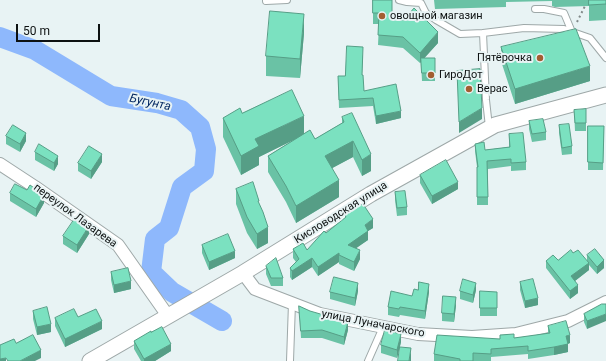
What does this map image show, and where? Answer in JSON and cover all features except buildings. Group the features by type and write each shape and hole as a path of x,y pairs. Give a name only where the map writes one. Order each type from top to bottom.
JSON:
{"street":[{"name":"Кисловодская улица","path":"90,361 243,273 371,194 495,125 606,95"},
{"name":"переулок Лазарева","path":"0,164 42,191 118,245 168,316"},
{"name":"улица Луначарского","path":"243,273 255,289 320,314 418,334 472,337 516,334 568,321 606,302"}],"lane":[{"path":"266,1 287,0"},
{"path":"399,0 407,2 421,1 426,13 460,34 524,28 564,29 590,38 606,58"},
{"path":"535,9 544,9 564,13 572,32"},
{"path":"483,33 486,100 490,128"},
{"path":"290,361 292,303"},
{"path":"368,361 383,327"}],"path":[{"path":"572,32 587,2"}],"waterway":[{"name":"Бугунта","path":"0,37 35,50 111,96 157,103 181,110 200,127 206,149 204,171 182,187 169,228 155,239 151,272 172,292 222,321"}],"place":[{"name":"овощной магазин","path":"382,16"},
{"name":"Пятёрочка","path":"540,58"},
{"name":"ГироДот","path":"431,75"},
{"name":"Верас","path":"469,89"}]}
